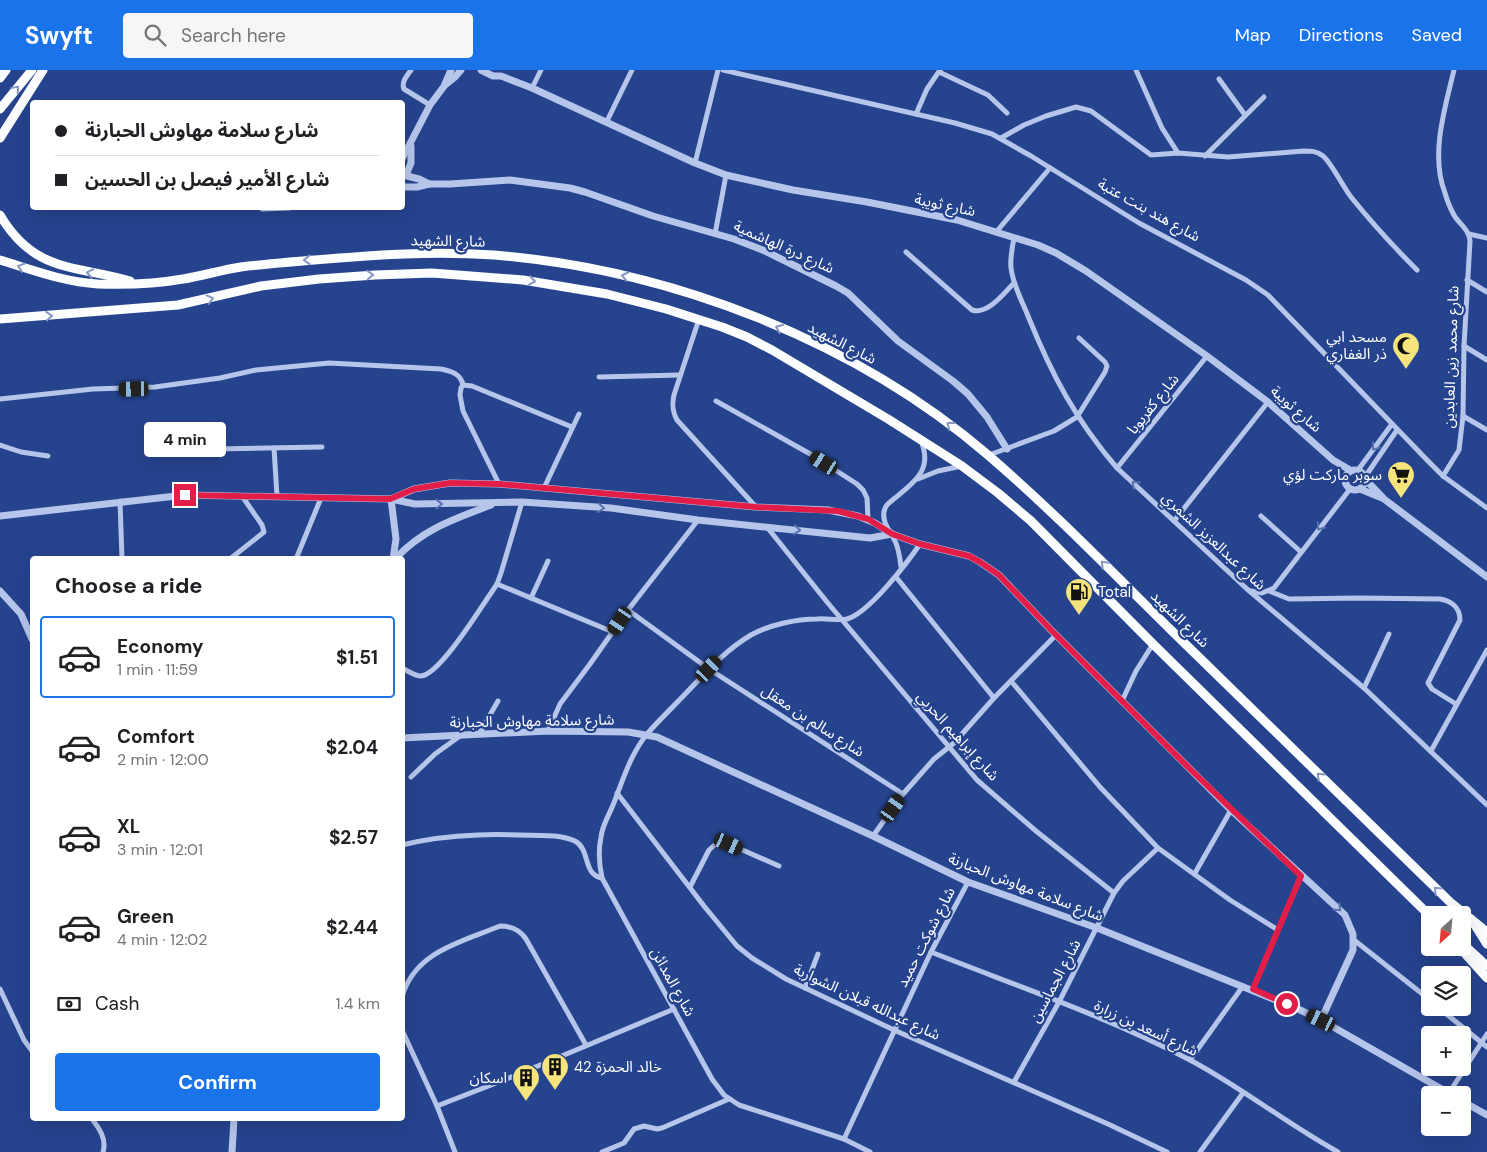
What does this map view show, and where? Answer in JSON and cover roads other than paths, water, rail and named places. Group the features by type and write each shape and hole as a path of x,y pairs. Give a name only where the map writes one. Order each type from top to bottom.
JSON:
{"highway":[{"path":"0,78 6,70"},
{"path":"0,108 32,70"},
{"path":"0,138 43,70"},
{"path":"0,215 23,244 51,262 71,269 138,284"},
{"name":"شارع الشهيد","path":"0,260 60,279 99,284 138,284 180,280 234,268 284,262 432,252 516,257 590,269 695,294 800,337 893,386 932,411 989,455 1092,552 1450,902 1487,932"},
{"path":"0,319 178,305 261,286 319,279 432,273 493,276 553,284 638,301 699,319 747,337 880,414 962,466 998,493 1031,521 1153,644 1421,907"},
{"name":"شارع الشهيد","path":"1474,923 1487,944"},
{"path":"1471,951 1487,966"},
{"path":"1467,956 1487,978"}],"street":[{"path":"411,70 402,86 430,105"},
{"path":"405,154 430,105 445,85 451,70"},
{"path":"445,85 456,77 461,70"},
{"name":"شارع ثويبة","path":"482,70 493,76 499,73 726,176 957,220 1038,245 1072,261 1207,356 1268,402 1334,460 1354,470"},
{"path":"532,88 541,70"},
{"path":"607,121 632,70"},
{"path":"695,163 718,70"},
{"name":"شارع هند بنت عتبة","path":"723,70 916,114 984,131 1001,138 1139,223 1246,280 1268,295 1443,476 1487,508"},
{"path":"1136,70 1162,128 1178,153"},
{"path":"1454,70 1442,128 1439,168 1441,180 1452,212 1469,234 1487,238"},
{"path":"916,114 927,89 940,71 988,95 1007,113"},
{"path":"1219,79 1246,115"},
{"path":"1205,156 1264,97"},
{"path":"1001,138 1024,125 1046,116 1080,107 1091,111 1151,155 1178,153 1205,156 1249,156 1304,151 1315,152 1327,160 1340,183 1379,232 1417,270"},
{"path":"405,174 411,163 411,143"},
{"path":"997,232 1050,168"},
{"name":"شارع درة الهاشمية","path":"405,174 429,184"},
{"path":"715,234 726,176"},
{"name":"شارع درة الهاشمية","path":"405,188 429,184 510,180 570,188 652,216 734,239 774,255 848,293 898,341 968,394 987,417 1007,449"},
{"name":"شارع محمد زين العابدين","path":"1443,476 1459,450 1463,416 1469,234"},
{"name":"شارع عبدالعزيز الشمري","path":"1014,238 1010,263 1014,283 1049,367 1077,418 1117,468 1247,589 1364,688 1486,801"},
{"path":"906,252 972,310 977,312 986,310 1014,283"},
{"path":"1467,280 1487,292"},
{"path":"699,319 673,402 675,416 756,507"},
{"path":"989,455 1054,431 1077,418 1105,372 1106,366 1105,362 1079,338"},
{"path":"1464,346 1487,360"},
{"name":"شارع كفريوبا","path":"1117,468 1207,356"},
{"path":"0,399 93,389 154,387 220,378 256,370 329,363 441,368 462,379 463,386 460,395 464,411 499,484"},
{"path":"599,377 680,375"},
{"path":"463,386 472,386 572,427"},
{"path":"716,401 812,455 864,490 867,498 868,519"},
{"path":"1174,521 1268,402"},
{"path":"544,488 579,414"},
{"path":"1463,416 1487,430"},
{"path":"1350,489 1345,483 1345,479 1392,424"},
{"path":"1360,489 1365,484 1366,479 1397,430"},
{"path":"915,481 924,466 924,448 921,440"},
{"path":"0,444 21,452 48,456"},
{"path":"215,449 322,446"},
{"path":"274,448 277,496"},
{"name":"شارع ثويبة","path":"1334,460 1345,479"},
{"path":"901,567 898,547 884,520 885,507 915,481 938,471 962,466"},
{"path":"1354,470 1361,471 1384,499 1487,577"},
{"path":"390,499 414,489 440,485 499,484 756,507 838,511 868,519 892,534 920,544 969,556 986,565 999,575 1056,635 1231,810 1345,915 1354,940 1353,950 1321,1020"},
{"path":"1350,489 1360,489 1384,499"},
{"path":"1247,589 1254,593 1262,593 1269,591 1279,584 1301,552 1350,489"},
{"path":"0,516 185,495 277,496 390,499 424,504 522,502 612,508 698,520 870,538 892,534"},
{"path":"234,556 264,532 262,525 242,496"},
{"path":"297,556 321,498"},
{"path":"390,499 396,539 394,556"},
{"path":"120,501 122,556"},
{"path":"405,669 422,676 440,665 497,584 522,502"},
{"path":"397,556 413,541 430,530 496,503"},
{"path":"1261,516 1301,552"},
{"path":"548,731 560,704 628,610 698,520"},
{"name":"شارع إبراهيم الحربي","path":"766,526 977,780 1114,893"},
{"path":"842,619 852,617 860,611 896,577 901,567 920,544"},
{"path":"531,598 548,561"},
{"path":"896,577 994,698"},
{"path":"497,584 613,632"},
{"path":"0,591 20,614 30,636"},
{"path":"1269,591 1289,599 1431,599 1450,602 1458,609 1460,620 1428,683 1432,689 1456,704"},
{"name":"شارع سالم بن معقل","path":"628,610 709,669 902,794"},
{"name":"شارع المدائن","path":"842,619 803,620 760,631 718,659 647,734 630,761 601,834 598,862 602,878 674,1009 716,1084 729,1099 753,1109 844,1139 870,1152"},
{"path":"1364,688 1389,634"},
{"path":"873,836 902,794 934,759 949,748 994,698 1056,635"},
{"path":"1122,701 1136,671 1153,644"},
{"path":"1431,751 1487,650"},
{"path":"1011,681 1100,787 1158,848 1230,900 1278,930"},
{"path":"479,734 498,701"},
{"name":"شارع سلامة مهاوش الحبارنة","path":"405,738 548,731 628,732 647,734 666,740 968,882 1097,928 1253,989 1321,1020 1437,1086"},
{"path":"411,777 435,754 460,736"},
{"name":"شارع عبدالله قبلان الشواربة","path":"617,793 737,946 770,970 894,1030 1168,1152"},
{"path":"1194,874 1231,810"},
{"path":"405,844 466,834 556,836 579,844 585,854 590,872 594,876 602,878"},
{"path":"690,887 709,850 718,842 729,844 779,866"},
{"name":"شارع الجماسين","path":"1014,1082 1059,1002 1114,893 1123,881 1158,848"},
{"path":"1253,989 1301,876"},
{"name":"شارع شوكت حميد","path":"844,1139 931,952 968,882"},
{"path":"405,990 420,964 432,955 500,926 510,927 520,931 526,939 586,1045"},
{"path":"1354,940 1421,993"},
{"name":"شارع أسعد بن زرارة","path":"931,952 1131,1032 1190,1060 1338,1152"},
{"path":"805,988 818,954"},
{"path":"1190,1060 1243,986"},
{"path":"0,988 2,999 30,1048"},
{"path":"437,1106 674,1009"},
{"path":"1449,1016 1487,1047"},
{"path":"1456,1086 1487,1034"},
{"path":"405,1037 437,1106 455,1152"},
{"path":"1200,1152 1243,1093"},
{"path":"602,1152 624,1143 634,1129 644,1126 657,1129 662,1128 729,1099"},
{"path":"1471,1106 1487,1115"},
{"path":"93,1121 102,1135 105,1147 103,1152"},
{"path":"232,1152 234,1121"},
{"path":"1322,1152 1326,1146"}],"place":[{"name":"مسحد ابي ذر الغفاري","path":"1406,370"},
{"name":"سوبر ماركت لؤي","path":"1401,499"},
{"name":"Total","path":"1079,616"},
{"name":"خالد الحمزة 42","path":"555,1091"},
{"name":"اسكان","path":"526,1102"}]}
